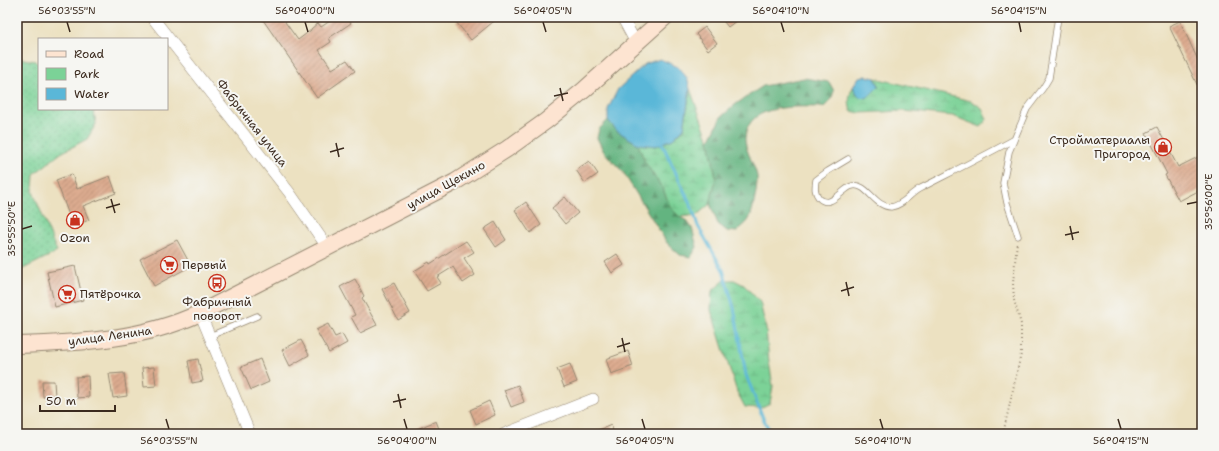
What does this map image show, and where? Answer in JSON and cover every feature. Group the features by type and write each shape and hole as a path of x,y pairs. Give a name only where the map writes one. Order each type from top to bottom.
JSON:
{"main road":[{"name":"улица Щекино","path":"200,313 455,182 507,150 573,99 665,17"},
{"name":"улица Ленина","path":"17,345 86,341 127,336 179,323 200,313"}],"street":[{"name":"Фабричная улица","path":"152,17 289,192 328,248"},
{"path":"622,17 636,43"},
{"path":"200,313 250,434"},
{"path":"504,434 593,398"}],"lane":[{"path":"1018,236 1007,203 1003,183 1008,152 1027,109 1049,78 1058,17"},
{"path":"848,159 816,180 815,190 821,200 829,201 837,197 851,186 856,185 864,188 870,196 882,205 891,207 900,204 915,192 1013,140"},
{"path":"210,336 257,316"}],"path":[{"path":"1003,434 1021,354 1021,324 1014,300 1013,283 1018,236"}],"green space":[{"path":"17,58 35,61 38,64 38,110 92,110 94,112 96,124 87,139 61,153 34,174 33,192 57,252 17,272"},
{"path":"804,78 829,82 834,91 831,100 824,107 788,107 764,112 755,118 748,126 745,142 757,176 755,199 752,212 747,222 737,232 727,231 718,224 710,204 716,178 709,141 721,117 736,104 763,86"},
{"path":"875,78 971,101 982,108 987,119 981,127 953,116 904,111 860,113 851,111 849,99 853,87 859,97 879,86"},
{"path":"690,89 709,141 716,178 710,204 697,215 680,217 671,208 663,189 645,162 638,144 656,146 673,139 684,129"},
{"path":"608,120 617,131 638,144 645,162 663,189 671,208 680,217 687,221 692,228 697,247 691,257 680,255 667,243 623,172 604,152 597,138 599,129"},
{"path":"725,280 734,280 744,285 760,302 766,329 773,386 770,403 760,408 745,407 737,392 711,310 712,291"}],"water":[{"path":"660,59 678,67 687,78 690,89 684,128 673,139 656,146 638,144 617,131 608,120 608,109 618,89 645,64"},
{"path":"866,76 875,78 879,86 867,98 859,97 853,87 859,77"}],"building":[{"path":"261,17 293,17 285,22 298,40 318,23 321,27 336,17 347,17 351,23 329,38 331,42 319,50 332,69 347,60 355,71 317,98"},
{"path":"463,17 499,17 471,40 456,22"},
{"path":"720,17 741,17 728,27"},
{"path":"1180,21 1202,69 1202,95 1169,26"},
{"path":"705,27 717,43 708,50 696,34"},
{"path":"1157,127 1178,167 1202,155 1202,189 1179,201 1165,175 1167,174 1146,133"},
{"path":"589,161 598,174 585,183 576,170"},
{"path":"72,174 77,189 110,176 116,193 83,206 89,220 73,226 56,180"},
{"path":"565,197 578,213 565,224 552,208"},
{"path":"526,202 541,225 530,233 515,210"},
{"path":"495,222 506,240 496,247 484,229"},
{"path":"177,240 191,266 154,286 140,259"},
{"path":"466,241 474,252 464,258 475,275 463,283 453,267 437,277 441,283 427,291 414,271 429,262 430,264"},
{"path":"617,254 624,265 612,273 605,262"},
{"path":"75,266 83,300 55,307 47,272"},
{"path":"355,279 364,296 362,298 377,325 360,333 351,317 355,315 340,287"},
{"path":"394,283 410,313 398,320 382,289"},
{"path":"328,324 335,337 342,334 347,343 329,353 316,330"},
{"path":"301,340 309,355 290,366 282,350"},
{"path":"628,351 633,366 611,374 606,359"},
{"path":"198,359 203,381 192,383 188,361"},
{"path":"260,359 269,382 251,390 241,367"},
{"path":"570,364 577,382 564,387 557,369"},
{"path":"154,367 156,386 144,387 142,368"},
{"path":"124,373 127,396 113,398 109,374"},
{"path":"88,376 89,397 77,398 76,377"},
{"path":"42,381 54,381 55,396 43,397"},
{"path":"518,385 524,402 511,407 504,390"},
{"path":"489,401 495,415 476,424 470,410"},
{"path":"436,421 441,434 405,434"},
{"path":"611,425 614,434 590,434"}],"waterway":[{"path":"662,143 692,208 698,226 723,270 734,308 746,375 771,434"}],"place":[{"name":"Стройматериалы Пригород","path":"1163,147"},
{"name":"Ozon","path":"75,220"},
{"name":"Первый","path":"169,265"},
{"name":"Фабричный поворот","path":"217,283"},
{"name":"Пятёрочка","path":"67,294"}]}
